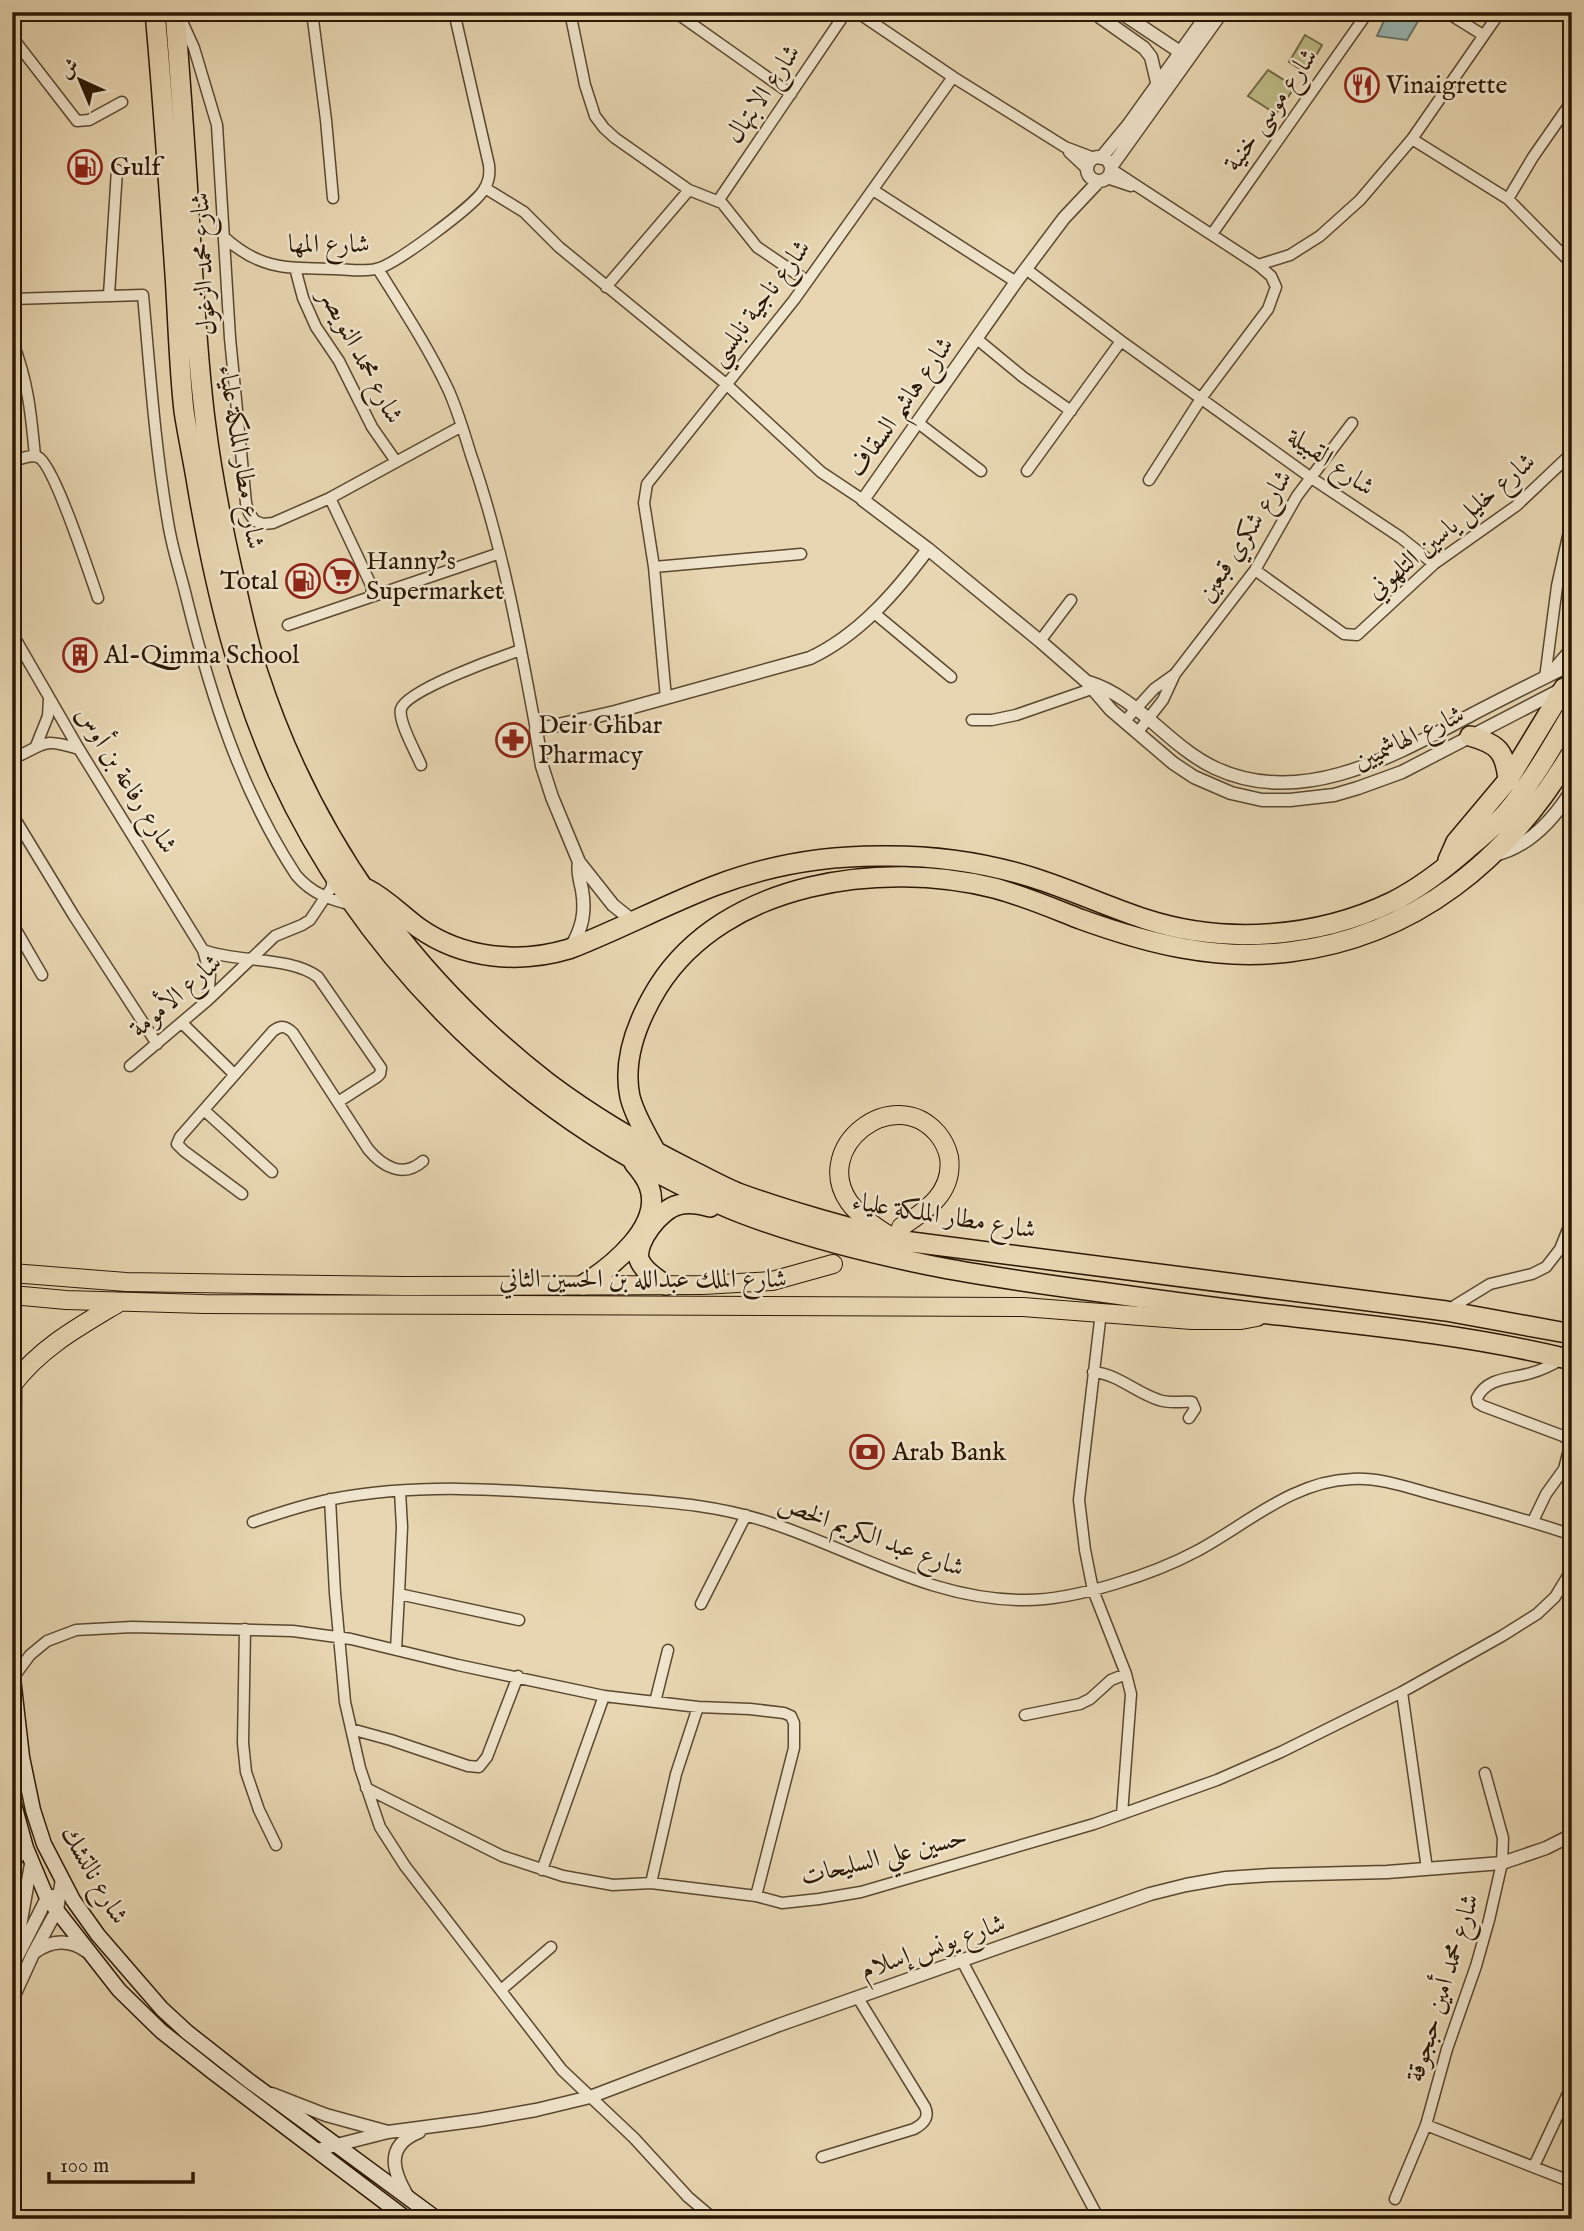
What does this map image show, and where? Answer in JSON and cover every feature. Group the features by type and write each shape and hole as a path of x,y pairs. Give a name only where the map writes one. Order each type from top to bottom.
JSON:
{"highway":[{"name":"شارع مطار الملكة علياء","path":"155,12 167,139 184,408 210,560 234,656 266,744 292,801 331,868 356,905 418,984 475,1043 542,1099 631,1159 740,1213 848,1247 930,1266 1032,1283 1414,1330 1536,1362 1568,1359"},
{"name":"شارع مطار الملكة علياء","path":"177,12 196,329 205,423 245,629 268,700 308,796 383,918 419,962 489,1035 563,1094 657,1153 735,1191 822,1221 1478,1315 1572,1334"},
{"path":"1446,868 1456,842 1508,780 1560,680"},
{"path":"363,886 386,899 420,928 447,943 484,955 516,958 548,955 569,949 714,886 750,874 813,861 878,855 933,857 986,865 1037,879 1147,919 1203,931 1256,935 1289,932 1359,916 1393,902 1446,868 1490,830 1508,810 1537,771 1572,713"},
{"path":"1470,736 1490,743 1499,750 1505,760 1508,780"},
{"path":"657,1153 638,1117 629,1087 630,1058 640,1022 665,977 692,947 729,919 778,896 810,886 866,878 955,881 991,887 1152,943 1192,951 1237,955 1310,949 1350,939 1420,910 1446,893 1493,855 1528,818 1572,752"},
{"path":"1192,951 1203,931"},
{"path":"900,1115 911,1116 932,1127 947,1148 950,1169 943,1192 898,1233 873,1226 855,1209 845,1194 839,1171 845,1149 860,1129 881,1118 900,1115"},
{"path":"583,1285 620,1258 640,1231 650,1211 650,1188 631,1159"},
{"path":"666,1285 646,1269 640,1262 639,1254 644,1239 661,1214 675,1205 689,1203 740,1213"},
{"name":"شارع الملك عبدالله بن الحسين الثاني","path":"12,1273 164,1283 666,1285 759,1283 833,1264"},
{"name":"شارع الملك عبدالله بن الحسين الثاني","path":"12,1295 120,1302 256,1305 1023,1307 1192,1320 1241,1320 1273,1314"},
{"path":"13,1384 47,1348 120,1302"}],"main road":[{"name":"شارع نالتشك","path":"12,1361 13,1678 22,1757 33,1810 44,1844 62,1879 59,1901"},
{"name":"شارع نالتشك","path":"12,1797 31,1864 59,1901 87,1951 119,1990 161,2031 407,2219"},
{"name":"شارع نالتشك","path":"59,1901 98,1935 162,2010 187,2032 261,2090 437,2219"}],"street":[{"name":"شارع محمد الزغول","path":"177,12 194,48 217,125 230,338 247,508 256,521 267,524 330,498 395,460 462,426"},
{"path":"312,12 333,198"},
{"name":"شارع المها","path":"224,237 243,252 266,264 295,268 378,269 453,220 485,188 490,176 487,151 454,12"},
{"path":"570,12 585,85 595,116 615,138 689,190 718,201 730,211 757,247 807,281"},
{"path":"676,12 791,94"},
{"name":"شارع الابتهال","path":"718,201 846,12"},
{"path":"857,12 1100,169 1140,188 1212,234 1258,265 1275,281 1273,300 1202,397 1149,480"},
{"path":"1093,12 1144,48 1151,57 1157,82"},
{"path":"1120,12 1180,52"},
{"name":"شارع هاشم السقاف","path":"1100,169 1157,82 1209,12"},
{"name":"شارع هاشم السقاف","path":"928,549 863,500 1016,282 1222,12"},
{"name":"شارع موسى خنية","path":"1212,234 1368,12"},
{"path":"1446,12 1483,35"},
{"path":"1258,265 1290,255 1320,236 1360,200 1412,139 1500,12"},
{"path":"12,37 77,121 89,120 122,102"},
{"name":"شارع ناجية نابلسي","path":"666,698 644,503 647,484 654,471 807,281 954,77"},
{"path":"1508,199 1533,157 1572,102"},
{"path":"1412,139 1508,199 1572,264"},
{"path":"109,296 117,170"},
{"path":"485,188 512,202 606,287 726,384 821,472 863,500"},
{"path":"606,287 689,190"},
{"path":"873,190 1016,282"},
{"name":"شارع محمد النويصر","path":"295,268 303,298 316,327 339,361 372,427 395,460"},
{"path":"378,269 425,342 462,426 482,484 521,650 542,766 552,797 579,862 613,905 633,921"},
{"name":"شارع القبيلة","path":"1026,269 1121,341 1310,477 1400,537 1434,564"},
{"path":"12,299 143,295 168,526 222,723 247,786 291,867 304,885 325,898 356,905"},
{"path":"976,339 1071,411"},
{"path":"12,340 29,391 35,456"},
{"path":"1027,471 1121,341"},
{"path":"917,422 981,471"},
{"name":"شارع شكري قبعين","path":"1137,733 1163,700 1175,674 1255,570 1283,517 1310,477 1352,424"},
{"name":"شارع خليل ياسين التلهوني","path":"1255,570 1337,629 1353,636 1369,626 1434,564 1516,506 1572,453"},
{"path":"12,463 35,456 41,458 47,466 59,491 98,598"},
{"path":"330,498 372,587 371,597"},
{"path":"1560,680 1557,586 1572,518"},
{"path":"536,730 584,721 810,658 839,642 873,612 902,582 928,549"},
{"name":"شارع الهاشميين","path":"928,549 1093,685 1135,709 1180,748 1211,767 1255,782 1287,783 1333,775 1391,756 1560,680"},
{"path":"288,625 500,553"},
{"path":"653,567 801,554"},
{"path":"1040,641 1070,600"},
{"path":"873,612 951,677"},
{"name":"شارع رفاعة بن أوس","path":"12,633 79,749 203,950 210,975 208,1000"},
{"path":"1560,680 1572,649"},
{"path":"421,765 402,722 401,711 404,703 466,670 521,650"},
{"name":"شارع الهاشميين","path":"1093,685 1124,722 1173,763 1206,783 1247,797 1275,801 1308,799 1358,788 1402,772 1470,736 1560,680 1572,664"},
{"name":"شارع شكري قبعين","path":"1124,722 1154,689 1175,674"},
{"path":"972,720 992,720 1016,715 1093,685"},
{"path":"36,746 48,716 50,696"},
{"path":"12,759 44,743 55,742 79,749"},
{"path":"1493,855 1510,850 1536,833 1572,790"},
{"path":"12,814 157,1044"},
{"path":"569,949 584,917 579,862"},
{"path":"325,898 332,887 331,868"},
{"name":"شارع الأمومة","path":"130,1066 208,1000 275,936 306,923 325,898"},
{"path":"12,923 42,975"},
{"path":"203,950 227,957 291,966 318,977 379,1064 381,1071 377,1077 338,1102"},
{"path":"182,1023 234,1074"},
{"path":"242,1194 177,1146 180,1137 278,1028 285,1027 295,1036 368,1149 386,1166 406,1170 423,1161"},
{"path":"204,1110 272,1172"},
{"path":"1446,1311 1490,1284 1532,1274 1546,1267 1560,1249 1572,1219"},
{"path":"1468,1297 1478,1315"},
{"path":"1101,1312 1079,1495 1093,1590 1126,1674 1131,1702 1122,1814"},
{"path":"1533,1521 1546,1494 1564,1469 1571,1442 1565,1436 1483,1406 1478,1403 1477,1398 1490,1382 1536,1362"},
{"path":"1093,1372 1113,1377 1160,1401 1192,1402 1195,1409 1189,1418"},
{"name":"شارع عبد الكريم الخص","path":"253,1522 330,1499 456,1488 681,1503 746,1515 802,1534 904,1576 962,1594 1031,1600 1093,1590 1147,1572 1195,1552 1281,1500 1307,1488 1336,1480 1368,1479 1533,1521 1572,1535"},
{"path":"396,1650 402,1527 400,1491"},
{"path":"330,1499 343,1687 366,1788 380,1827 405,1866 562,2070 634,2138 688,2197 714,2219"},
{"path":"701,1604 746,1515"},
{"name":"حسين علي السليحات","path":"366,1788 517,1862 613,1885 651,1883 756,1896 782,1903 861,1892 1051,1838 1217,1780 1271,1756 1402,1692 1502,1636 1537,1614 1555,1597 1572,1569"},
{"path":"399,1594 519,1620"},
{"path":"13,1678 30,1656 47,1641 76,1630 132,1627 293,1631 339,1637 604,1696 698,1707 778,1712 791,1716 795,1739 756,1896"},
{"path":"245,1629 243,1743 246,1772 259,1810 276,1845"},
{"path":"655,1702 668,1650"},
{"path":"1025,1715 1080,1704 1090,1699 1111,1680 1126,1674"},
{"path":"351,1729 468,1766 479,1767 487,1758 518,1676"},
{"path":"1402,1692 1427,1868"},
{"path":"542,1870 604,1696"},
{"path":"651,1883 676,1774 698,1707"},
{"name":"شارع محمد أمين حبجوقة","path":"1395,2199 1426,2125 1447,2049 1476,1966 1502,1863 1503,1838 1485,1773"},
{"name":"شارع يونس إسلام","path":"317,2150 388,2132 536,2110 590,2097 724,2045 1150,1894 1226,1878 1387,1872 1502,1863 1546,1848 1572,1835"},
{"path":"12,1866 26,1848"},
{"path":"13,1966 31,1864"},
{"path":"12,2000 59,1901"},
{"path":"13,1966 59,1901"},
{"path":"12,1903 23,1912"},
{"path":"33,1954 45,1945 59,1942 74,1944 87,1951"},
{"path":"501,1990 551,1947"},
{"path":"962,1961 1099,2219"},
{"path":"821,2157 914,2129 924,2123 926,2118 925,2107 858,1998"},
{"path":"1534,2166 1572,2085"},
{"path":"261,2090 326,2115 388,2132"},
{"path":"1426,2125 1572,2182"},
{"path":"409,2198 395,2172 396,2152 405,2139 429,2128"}],"shaded area":[{"path":"1305,35 1322,45 1306,73 1289,62"},
{"path":"1268,70 1295,87 1276,114 1248,96"}],"water":[{"path":"1388,12 1411,12 1420,18 1407,40 1377,36"}],"place":[{"name":"Vinaigrette","path":"1362,85"},
{"name":"Gulf","path":"85,167"},
{"name":"Hanny's Supermarket","path":"341,576"},
{"name":"Total","path":"303,581"},
{"name":"Al-Qimma School","path":"80,655"},
{"name":"Deir Ghbar Pharmacy","path":"513,740"},
{"name":"Arab Bank","path":"867,1452"}]}
